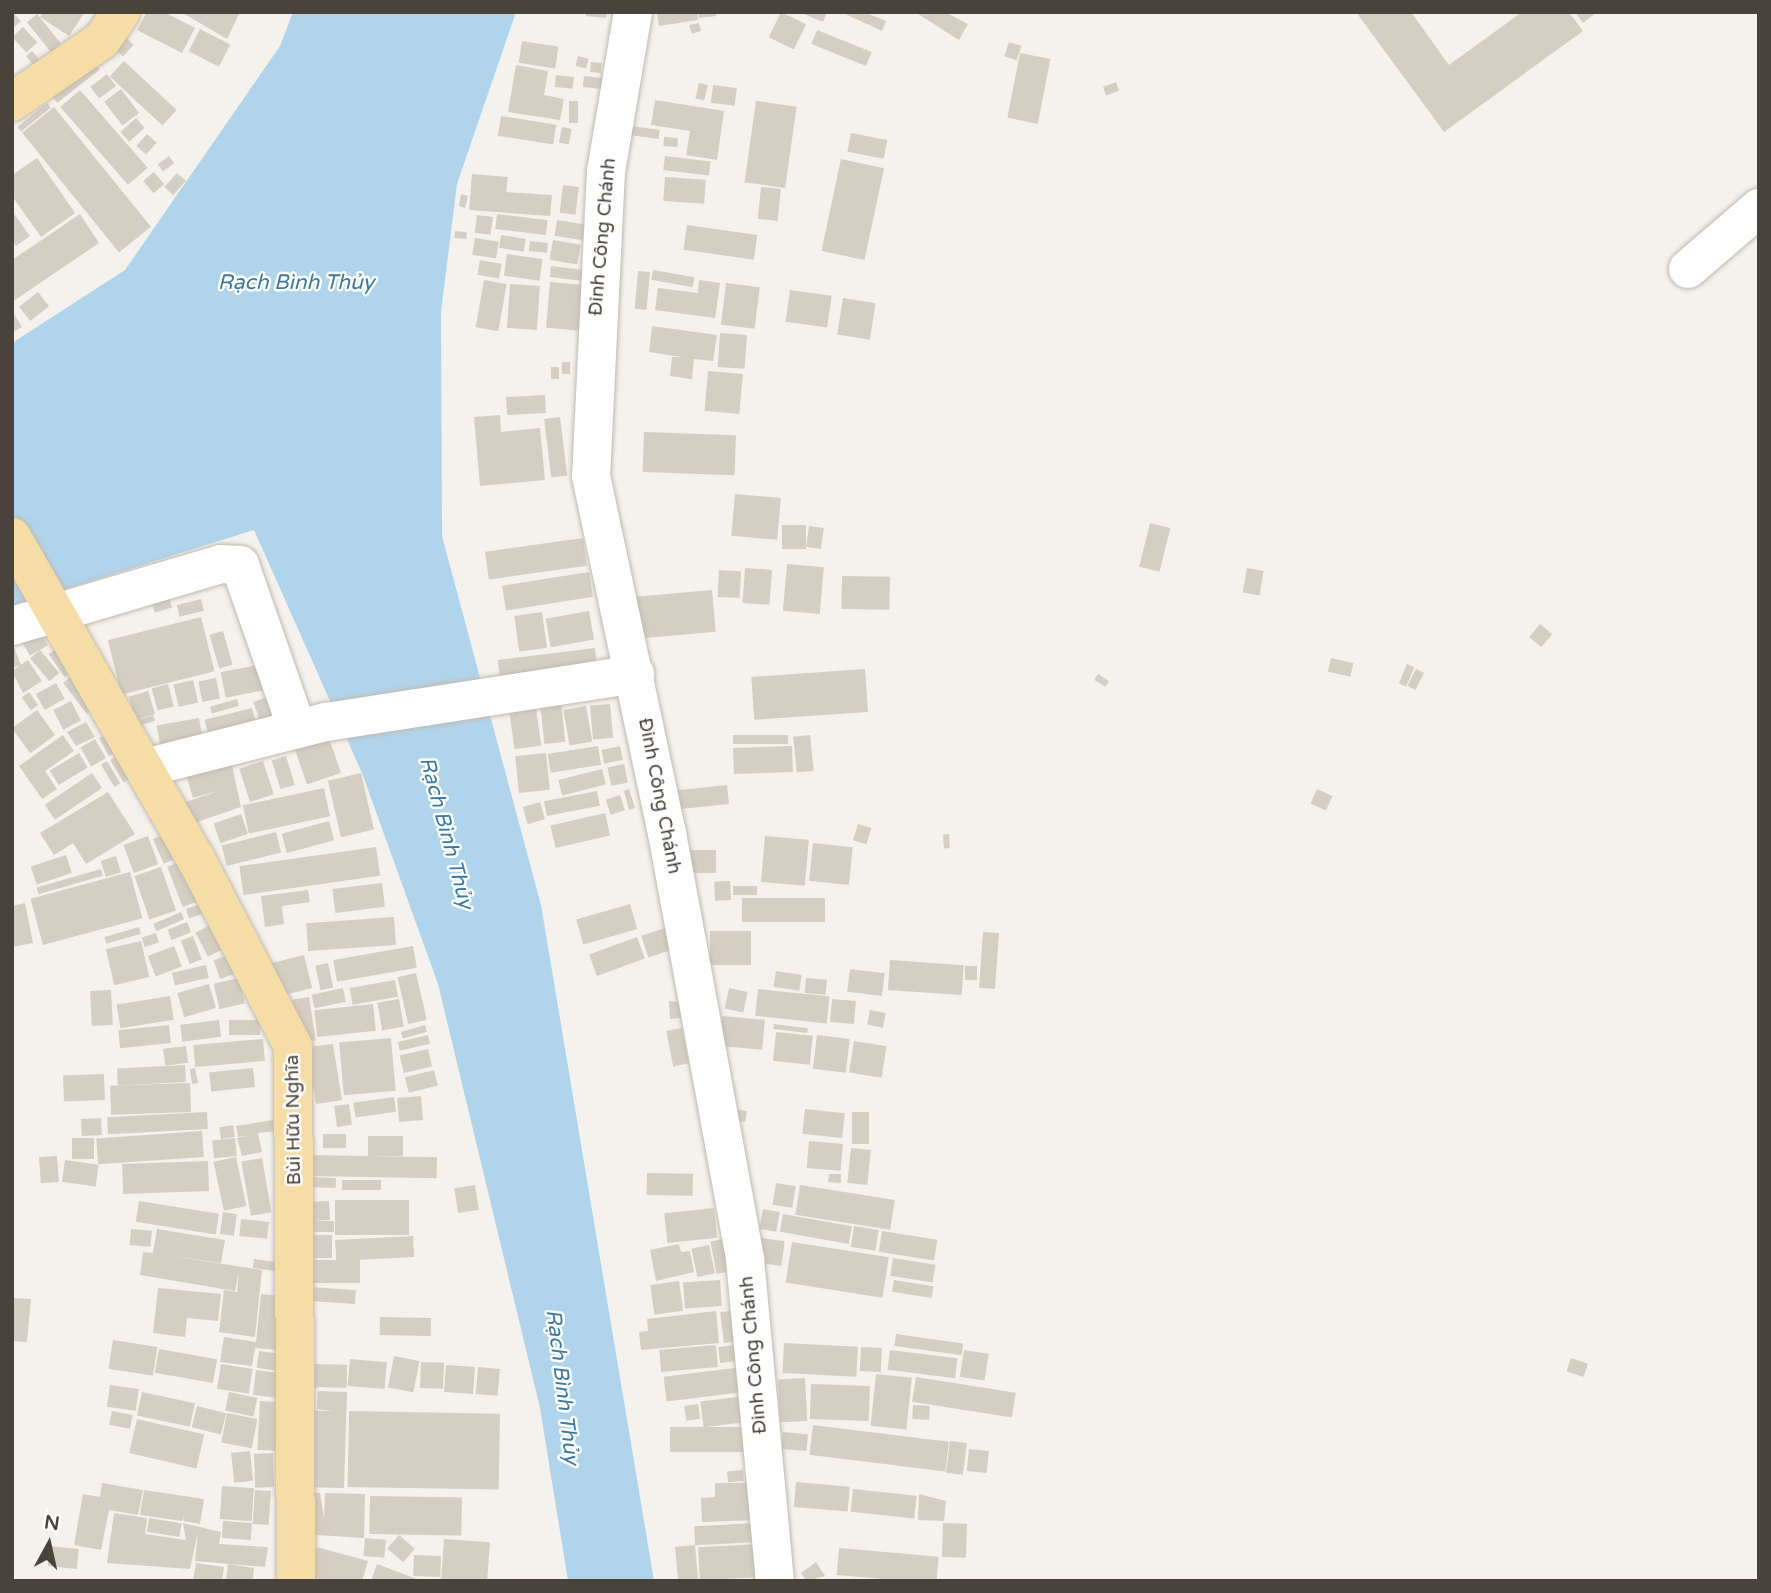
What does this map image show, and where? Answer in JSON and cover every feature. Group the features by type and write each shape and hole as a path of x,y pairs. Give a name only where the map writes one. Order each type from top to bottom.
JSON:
{"main road":[{"path":"12,102 102,40 121,12"},
{"name":"Bùi Hữu Nghĩa","path":"12,537 46,605 145,768 293,1046 296,1581"}],"street":[{"name":"Đinh Công Chánh","path":"633,12 606,171 591,476 635,674 745,1259 775,1581"},
{"path":"1688,269 1759,208"},
{"path":"12,626 46,605 221,564 240,565 312,725"},
{"path":"145,768 312,725 517,687 635,674"}],"water":[{"name":"Rạch Bình Thủy","path":"293,12 516,12 457,184 441,312 442,536 541,905 654,1581 568,1581 540,1408 438,984 362,773 254,530 12,606 12,343 125,270 280,46"}],"building":[{"path":"12,12 21,21 12,29"},
{"path":"43,12 85,12 69,36 40,17"},
{"path":"147,12 164,12 195,28 182,53 137,30"},
{"path":"181,12 240,12 227,39"},
{"path":"586,12 607,12 606,18 586,16"},
{"path":"657,12 697,12 698,20 659,26"},
{"path":"698,12 715,12 716,16 699,18"},
{"path":"781,12 806,24 794,49 769,37"},
{"path":"799,12 827,12 823,22"},
{"path":"841,12 864,12 886,21 882,31"},
{"path":"915,12 945,12 968,24 959,40"},
{"path":"1356,12 1411,12 1449,65 1522,12 1569,12 1583,31 1444,132"},
{"path":"1575,12 1597,12 1583,23"},
{"path":"37,14 61,44 51,52 27,22"},
{"path":"699,23 701,31 692,34 689,25"},
{"path":"23,27 37,42 26,53 12,37"},
{"path":"200,29 230,44 219,67 189,51"},
{"path":"817,30 872,52 866,66 811,44"},
{"path":"124,36 134,45 123,57 113,48"},
{"path":"522,41 559,47 555,69 519,63"},
{"path":"1009,42 1021,46 1017,60 1004,56"},
{"path":"32,51 44,65 38,70 26,56"},
{"path":"1020,53 1050,59 1038,124 1007,118"},
{"path":"578,56 589,59 586,69 575,66"},
{"path":"90,57 100,70 57,103 47,90"},
{"path":"124,61 177,110 162,125 110,76"},
{"path":"591,62 602,63 601,73 590,72"},
{"path":"516,65 548,71 544,95 564,99 560,120 508,112"},
{"path":"107,74 116,86 99,99 90,87"},
{"path":"556,75 574,77 573,89 555,87"},
{"path":"584,76 603,78 602,89 583,87"},
{"path":"1116,82 1119,90 1106,95 1103,87"},
{"path":"699,83 708,85 704,101 695,99"},
{"path":"713,85 737,88 735,106 711,103"},
{"path":"121,89 139,113 122,126 104,102"},
{"path":"80,90 148,168 128,185 60,107"},
{"path":"655,100 724,111 717,160 686,155 690,131 651,125"},
{"path":"569,101 578,101 578,123 569,123"},
{"path":"756,101 797,107 785,188 745,182"},
{"path":"47,103 51,108 21,132 17,127"},
{"path":"54,107 151,227 119,252 22,133"},
{"path":"501,116 556,125 553,145 498,136"},
{"path":"136,118 145,128 129,142 120,132"},
{"path":"631,126 660,130 658,139 630,135"},
{"path":"562,127 572,129 569,145 559,143"},
{"path":"851,133 887,140 884,159 847,152"},
{"path":"147,134 157,143 146,155 136,146"},
{"path":"664,137 678,138 677,147 663,146"},
{"path":"169,156 174,163 163,172 158,164"},
{"path":"665,156 711,162 709,176 663,170"},
{"path":"37,158 75,213 41,237 12,196 12,175"},
{"path":"841,159 884,168 864,260 821,251"},
{"path":"154,172 164,184 154,193 143,181"},
{"path":"177,173 186,181 173,195 164,187"},
{"path":"472,174 508,177 506,192 552,195 550,216 469,210"},
{"path":"665,177 706,180 704,204 663,201"},
{"path":"563,185 579,187 575,215 560,213"},
{"path":"761,187 781,189 778,221 758,219"},
{"path":"461,194 468,196 465,208 459,206"},
{"path":"12,211 30,236 16,246 12,240"},
{"path":"80,214 99,243 12,302 12,260"},
{"path":"497,214 548,220 546,235 495,229"},
{"path":"477,215 493,217 491,235 475,233"},
{"path":"557,220 590,225 587,241 554,236"},
{"path":"687,225 757,235 754,260 684,250"},
{"path":"455,231 467,232 466,239 454,238"},
{"path":"501,235 526,239 524,252 499,248"},
{"path":"475,238 499,242 496,259 472,255"},
{"path":"553,240 581,245 577,265 550,260"},
{"path":"530,241 548,243 547,253 529,251"},
{"path":"507,254 543,259 540,281 504,276"},
{"path":"480,260 502,264 499,279 477,275"},
{"path":"551,266 591,271 589,282 550,277"},
{"path":"653,270 694,277 693,287 651,280"},
{"path":"638,271 650,272 647,310 635,309"},
{"path":"484,280 507,284 498,331 476,327"},
{"path":"699,280 720,283 715,318 655,310 658,288 698,293"},
{"path":"550,282 584,285 580,331 546,328"},
{"path":"726,283 760,287 755,329 721,325"},
{"path":"510,284 540,286 537,330 507,328"},
{"path":"790,290 832,296 827,328 786,322"},
{"path":"38,292 49,306 30,321 19,307"},
{"path":"843,298 876,303 870,340 837,335"},
{"path":"12,311 22,327 12,333"},
{"path":"652,326 717,335 713,361 694,359 692,379 670,376 672,357 681,357 649,352"},
{"path":"720,333 747,335 745,369 718,367"},
{"path":"562,362 570,362 570,374 562,374"},
{"path":"551,367 559,367 559,379 551,379"},
{"path":"708,371 743,374 739,414 705,411"},
{"path":"545,395 546,413 507,415 506,397"},
{"path":"500,415 501,432 540,428 545,480 480,486 474,417"},
{"path":"560,417 567,476 551,478 544,419"},
{"path":"644,432 736,435 735,475 643,472"},
{"path":"735,494 781,498 777,540 731,536"},
{"path":"1150,523 1170,528 1159,572 1139,567"},
{"path":"782,525 806,525 806,549 782,549"},
{"path":"809,526 824,528 821,549 806,547"},
{"path":"583,538 587,566 489,580 485,552"},
{"path":"787,564 824,567 820,614 783,611"},
{"path":"745,568 772,570 769,605 743,603"},
{"path":"1247,568 1264,571 1259,596 1243,593"},
{"path":"719,570 741,571 740,598 718,597"},
{"path":"589,572 593,597 506,610 502,586"},
{"path":"842,576 890,577 889,610 841,609"},
{"path":"712,590 716,632 634,639 630,597"},
{"path":"168,594 172,607 155,613 151,599"},
{"path":"201,599 204,611 180,617 177,605"},
{"path":"589,611 594,640 551,647 546,619"},
{"path":"542,612 547,648 519,652 514,616"},
{"path":"201,617 215,671 121,695 108,640"},
{"path":"1540,624 1552,634 1541,647 1529,637"},
{"path":"37,626 48,645 30,656 19,636"},
{"path":"223,631 233,665 219,669 210,635"},
{"path":"12,642 21,665 12,668"},
{"path":"595,648 598,674 501,686 498,660"},
{"path":"56,649 72,672 65,677 49,654"},
{"path":"40,650 59,673 49,681 30,658"},
{"path":"1331,658 1353,663 1350,677 1328,672"},
{"path":"28,660 42,681 23,693 12,671"},
{"path":"263,664 268,690 226,698 221,672"},
{"path":"1407,664 1414,667 1406,686 1399,683"},
{"path":"865,669 868,712 754,720 751,677"},
{"path":"1416,669 1424,673 1415,690 1407,686"},
{"path":"1098,674 1109,681 1105,687 1094,680"},
{"path":"71,677 94,709 87,714 63,683"},
{"path":"216,678 220,699 202,702 198,681"},
{"path":"193,680 198,702 179,707 174,684"},
{"path":"56,683 65,699 45,710 36,694"},
{"path":"168,684 174,706 158,711 152,688"},
{"path":"148,691 155,714 136,720 129,697"},
{"path":"29,692 38,705 31,710 22,697"},
{"path":"266,697 276,722 263,727 253,702"},
{"path":"237,699 239,706 212,713 210,707"},
{"path":"71,701 81,721 63,730 53,710"},
{"path":"535,701 541,746 515,749 508,705"},
{"path":"561,701 565,742 544,744 540,703"},
{"path":"610,704 613,738 593,740 590,706"},
{"path":"586,706 592,741 570,745 563,710"},
{"path":"252,708 257,728 210,740 204,720"},
{"path":"37,710 55,735 30,753 12,728"},
{"path":"153,715 155,721 137,727 135,721"},
{"path":"199,718 204,745 161,752 157,725"},
{"path":"86,722 95,737 76,746 67,732"},
{"path":"63,735 74,751 45,771 57,789 42,799 19,766"},
{"path":"328,735 341,773 307,785 294,747"},
{"path":"733,735 788,735 788,744 733,744"},
{"path":"810,735 814,771 797,773 793,737"},
{"path":"103,736 114,753 109,756 99,738"},
{"path":"95,739 106,758 91,767 80,748"},
{"path":"598,746 601,765 551,773 548,754"},
{"path":"620,746 623,760 604,764 601,750"},
{"path":"792,746 793,772 734,774 733,748"},
{"path":"79,753 88,768 59,785 50,771"},
{"path":"546,753 550,790 519,793 515,756"},
{"path":"117,756 130,778 124,782 110,760"},
{"path":"286,756 295,785 280,789 272,760"},
{"path":"107,761 120,783 114,787 101,765"},
{"path":"231,761 241,807 188,825 180,804 221,790 193,798 186,774"},
{"path":"263,761 274,794 250,802 239,769"},
{"path":"624,764 628,783 611,786 607,768"},
{"path":"602,769 606,785 562,795 558,780"},
{"path":"92,773 102,788 55,820 45,805"},
{"path":"361,773 374,830 341,837 328,781"},
{"path":"727,785 729,804 676,809 674,791"},
{"path":"324,788 330,816 249,834 243,805"},
{"path":"629,789 635,808 629,810 624,791"},
{"path":"1317,789 1333,796 1326,811 1310,804"},
{"path":"597,791 600,806 547,816 544,801"},
{"path":"108,792 135,834 86,864 73,843 54,855 40,833"},
{"path":"620,795 625,810 611,815 606,800"},
{"path":"540,802 545,819 528,824 523,807"},
{"path":"605,813 610,835 556,848 550,826"},
{"path":"241,814 248,834 220,843 214,823"},
{"path":"329,821 334,840 287,853 282,834"},
{"path":"858,824 871,828 866,844 853,840"},
{"path":"276,832 281,852 227,866 222,846"},
{"path":"943,834 949,834 950,848 944,848"},
{"path":"162,835 173,860 164,864 153,839"},
{"path":"148,836 158,864 134,873 124,845"},
{"path":"765,836 809,840 805,886 761,882"},
{"path":"813,843 853,847 849,885 809,881"},
{"path":"376,847 380,876 243,895 239,866"},
{"path":"687,850 716,850 716,873 687,873"},
{"path":"66,855 72,873 37,885 31,866"},
{"path":"116,856 121,872 106,877 101,861"},
{"path":"185,860 200,900 183,907 167,867"},
{"path":"161,867 176,910 150,920 135,876"},
{"path":"101,869 103,876 39,894 37,887"},
{"path":"130,872 142,918 43,945 31,899"},
{"path":"730,881 731,900 715,901 714,882"},
{"path":"382,883 385,907 335,913 332,889"},
{"path":"733,886 757,886 757,895 733,895"},
{"path":"308,890 310,902 282,906 284,924 265,927 261,896"},
{"path":"742,898 825,898 825,922 742,922"},
{"path":"208,902 211,912 189,918 186,909"},
{"path":"25,903 33,943 12,947 12,906"},
{"path":"630,904 637,929 583,944 576,919"},
{"path":"181,912 184,919 157,931 153,924"},
{"path":"394,917 396,945 308,951 306,923"},
{"path":"187,922 191,932 172,940 168,930"},
{"path":"214,923 227,947 208,957 195,933"},
{"path":"139,927 141,934 106,944 104,937"},
{"path":"665,928 672,950 648,958 641,936"},
{"path":"710,931 751,931 751,965 710,965"},
{"path":"983,932 999,933 995,989 979,988"},
{"path":"156,933 159,943 145,947 142,937"},
{"path":"193,936 202,959 190,964 181,941"},
{"path":"637,937 645,959 597,976 589,954"},
{"path":"141,941 149,977 114,985 106,949"},
{"path":"174,946 182,967 156,977 148,956"},
{"path":"413,946 417,968 337,982 333,960"},
{"path":"236,952 243,971 220,979 213,960"},
{"path":"304,955 312,988 280,996 272,963"},
{"path":"890,960 964,965 962,995 888,990"},
{"path":"328,963 333,987 320,990 315,966"},
{"path":"206,965 209,978 175,986 172,973"},
{"path":"965,966 977,966 977,980 965,980"},
{"path":"850,969 885,973 882,996 847,992"},
{"path":"776,971 802,975 799,991 773,987"},
{"path":"416,973 427,1020 408,1024 397,977"},
{"path":"239,978 245,1003 220,1009 214,984"},
{"path":"806,978 827,980 826,995 805,993"},
{"path":"395,980 398,997 353,1005 350,988"},
{"path":"209,984 216,1008 184,1017 177,993"},
{"path":"343,988 346,1002 315,1008 312,995"},
{"path":"729,988 748,992 743,1012 725,1009"},
{"path":"758,989 830,997 827,1023 755,1016"},
{"path":"111,990 113,1025 92,1026 90,991"},
{"path":"170,996 174,1020 120,1028 117,1004"},
{"path":"309,997 316,1040 299,1043 292,1000"},
{"path":"399,999 404,1027 382,1030 377,1003"},
{"path":"832,999 856,1001 854,1024 830,1022"},
{"path":"669,1001 682,1002 682,1018 670,1019"},
{"path":"373,1004 376,1031 317,1037 314,1010"},
{"path":"870,1010 886,1013 883,1028 867,1025"},
{"path":"722,1016 765,1020 762,1050 719,1046"},
{"path":"219,1020 221,1037 182,1042 180,1025"},
{"path":"229,1020 260,1020 260,1035 229,1035"},
{"path":"774,1024 808,1028 807,1033 773,1029"},
{"path":"169,1025 171,1043 120,1048 118,1030"},
{"path":"425,1025 427,1032 403,1039 401,1032"},
{"path":"682,1028 689,1063 673,1066 666,1031"},
{"path":"776,1032 813,1036 810,1065 773,1061"},
{"path":"428,1035 430,1044 400,1051 398,1042"},
{"path":"817,1035 850,1039 846,1073 813,1069"},
{"path":"391,1038 396,1091 344,1095 339,1043"},
{"path":"263,1039 265,1061 195,1067 193,1045"},
{"path":"854,1041 887,1046 882,1078 849,1073"},
{"path":"333,1044 342,1100 316,1104 314,1089 305,1090 308,1047"},
{"path":"186,1046 188,1063 165,1066 163,1049"},
{"path":"428,1049 432,1067 404,1073 400,1056"},
{"path":"185,1065 186,1082 118,1086 117,1069"},
{"path":"195,1068 198,1083 192,1084 190,1069"},
{"path":"253,1068 255,1087 211,1091 209,1073"},
{"path":"434,1070 438,1086 409,1093 405,1077"},
{"path":"104,1074 105,1100 64,1101 63,1075"},
{"path":"190,1083 191,1112 111,1115 110,1086"},
{"path":"421,1096 423,1120 399,1122 397,1098"},
{"path":"394,1097 396,1112 355,1118 353,1103"},
{"path":"349,1104 352,1125 337,1127 334,1106"},
{"path":"732,1109 747,1111 745,1122 730,1120"},
{"path":"805,1109 845,1113 842,1138 802,1134"},
{"path":"207,1112 208,1129 108,1134 107,1117"},
{"path":"852,1112 869,1112 869,1144 852,1144"},
{"path":"101,1118 102,1135 82,1136 81,1119"},
{"path":"273,1120 275,1131 258,1133 262,1152 242,1156 237,1138 251,1135 238,1137 236,1126"},
{"path":"233,1125 235,1137 221,1139 219,1127"},
{"path":"202,1131 204,1157 98,1164 96,1138"},
{"path":"323,1134 346,1134 346,1148 323,1148"},
{"path":"368,1136 403,1136 403,1156 368,1156"},
{"path":"72,1138 94,1138 94,1159 72,1159"},
{"path":"235,1138 237,1156 214,1158 212,1140"},
{"path":"809,1141 843,1144 841,1171 807,1168"},
{"path":"851,1148 871,1150 867,1185 847,1183"},
{"path":"310,1155 437,1157 437,1178 310,1176"},
{"path":"57,1156 59,1182 41,1183 39,1157"},
{"path":"236,1157 246,1206 224,1211 214,1162"},
{"path":"262,1158 272,1212 251,1216 241,1162"},
{"path":"65,1160 99,1165 96,1187 62,1182"},
{"path":"208,1161 209,1191 123,1194 122,1164"},
{"path":"647,1173 693,1174 693,1196 647,1195"},
{"path":"829,1174 841,1174 841,1183 828,1182"},
{"path":"309,1177 336,1178 336,1188 309,1187"},
{"path":"342,1180 381,1180 381,1190 342,1190"},
{"path":"776,1183 796,1186 792,1208 773,1205"},
{"path":"475,1185 479,1210 458,1213 454,1188"},
{"path":"800,1185 895,1200 890,1230 795,1215"},
{"path":"335,1200 409,1200 409,1235 335,1235"},
{"path":"139,1201 219,1214 216,1234 136,1222"},
{"path":"329,1201 330,1220 306,1221 305,1202"},
{"path":"714,1208 717,1238 667,1243 664,1213"},
{"path":"763,1209 780,1212 776,1232 760,1229"},
{"path":"223,1212 237,1214 234,1236 220,1234"},
{"path":"783,1214 852,1226 849,1244 780,1232"},
{"path":"241,1219 269,1222 267,1239 239,1236"},
{"path":"309,1221 334,1221 334,1232 309,1232"},
{"path":"854,1226 879,1230 875,1251 851,1247"},
{"path":"131,1229 152,1231 151,1247 130,1245"},
{"path":"157,1229 225,1240 221,1263 165,1255 262,1270 255,1337 219,1332 224,1290 237,1292 239,1272 235,1291 140,1275 143,1252 153,1253"},
{"path":"882,1231 937,1240 934,1261 879,1252"},
{"path":"307,1235 332,1235 332,1258 307,1258"},
{"path":"413,1236 414,1257 336,1261 335,1240"},
{"path":"755,1237 785,1241 781,1266 752,1262"},
{"path":"728,1238 734,1270 717,1274 710,1241"},
{"path":"792,1242 889,1257 882,1298 786,1282"},
{"path":"679,1244 681,1252 690,1251 694,1272 656,1281 650,1250"},
{"path":"709,1245 715,1273 697,1277 691,1249"},
{"path":"893,1258 935,1265 933,1283 890,1276"},
{"path":"254,1259 281,1263 279,1272 253,1268"},
{"path":"313,1260 360,1260 360,1283 313,1283"},
{"path":"720,1280 722,1306 685,1309 683,1283"},
{"path":"894,1280 934,1286 932,1298 892,1292"},
{"path":"679,1281 683,1311 654,1315 650,1285"},
{"path":"311,1287 356,1290 355,1304 310,1301"},
{"path":"158,1288 221,1294 218,1321 187,1318 185,1337 153,1333"},
{"path":"261,1294 282,1296 277,1350 255,1348 252,1366 220,1362 224,1337 256,1342"},
{"path":"12,1298 31,1299 27,1342 12,1341"},
{"path":"738,1310 742,1341 724,1343 720,1312"},
{"path":"716,1311 719,1343 641,1350 639,1332 648,1331 647,1319"},
{"path":"380,1317 431,1318 431,1336 380,1335"},
{"path":"896,1334 963,1343 962,1355 894,1346"},
{"path":"113,1340 157,1347 153,1376 108,1369"},
{"path":"784,1343 858,1347 856,1377 782,1373"},
{"path":"716,1345 718,1367 661,1372 659,1350"},
{"path":"735,1345 737,1361 720,1363 718,1347"},
{"path":"861,1347 882,1348 881,1372 860,1371"},
{"path":"159,1349 217,1359 213,1383 155,1373"},
{"path":"890,1350 957,1358 955,1378 888,1370"},
{"path":"964,1350 989,1354 984,1381 960,1377"},
{"path":"259,1351 281,1354 278,1371 257,1368"},
{"path":"394,1356 420,1361 413,1392 388,1387"},
{"path":"1571,1358 1588,1364 1583,1377 1566,1371"},
{"path":"350,1359 387,1362 385,1389 348,1386"},
{"path":"421,1362 444,1363 443,1389 420,1388"},
{"path":"221,1364 253,1369 249,1394 217,1389"},
{"path":"306,1364 347,1365 347,1388 306,1387"},
{"path":"446,1365 475,1367 473,1394 444,1392"},
{"path":"478,1367 500,1369 498,1396 476,1394"},
{"path":"743,1367 746,1392 667,1402 664,1377"},
{"path":"256,1370 282,1373 279,1398 253,1395"},
{"path":"876,1374 912,1378 906,1429 871,1426"},
{"path":"916,1377 1016,1393 1012,1417 912,1402"},
{"path":"805,1378 807,1421 780,1422 778,1379"},
{"path":"811,1384 870,1386 869,1421 810,1419"},
{"path":"110,1385 139,1389 136,1411 107,1407"},
{"path":"318,1391 347,1392 344,1488 300,1487 301,1410 333,1411 317,1409"},
{"path":"142,1392 195,1403 190,1427 137,1415"},
{"path":"229,1392 257,1398 253,1417 225,1411"},
{"path":"753,1395 756,1421 704,1427 700,1401"},
{"path":"260,1401 278,1402 275,1451 257,1450"},
{"path":"698,1404 700,1419 686,1421 684,1406"},
{"path":"913,1405 930,1406 929,1420 912,1419"},
{"path":"197,1406 226,1413 221,1435 192,1427"},
{"path":"112,1411 133,1415 130,1429 109,1425"},
{"path":"349,1411 500,1414 499,1490 348,1487"},
{"path":"227,1413 257,1419 252,1448 221,1442"},
{"path":"137,1419 204,1435 196,1469 129,1453"},
{"path":"813,1425 949,1442 945,1471 809,1455"},
{"path":"670,1427 749,1427 749,1452 670,1452"},
{"path":"783,1432 808,1434 806,1451 782,1449"},
{"path":"950,1441 967,1443 963,1475 946,1473"},
{"path":"969,1449 989,1451 987,1473 967,1471"},
{"path":"250,1451 253,1481 234,1483 231,1453"},
{"path":"273,1453 274,1487 255,1488 254,1454"},
{"path":"743,1470 744,1481 728,1482 727,1471"},
{"path":"796,1482 850,1487 848,1512 794,1507"},
{"path":"102,1483 143,1490 138,1515 109,1510 101,1550 74,1545 83,1494 100,1497"},
{"path":"715,1483 751,1483 758,1520 702,1522 701,1498 715,1497"},
{"path":"222,1486 254,1488 252,1521 220,1519"},
{"path":"853,1489 917,1496 914,1519 851,1512"},
{"path":"144,1490 204,1499 200,1524 183,1521 184,1515 182,1521 140,1515"},
{"path":"255,1490 271,1491 269,1525 253,1524"},
{"path":"299,1492 320,1493 324,1518 325,1493 365,1494 364,1538 302,1534"},
{"path":"919,1494 946,1501 944,1521 918,1520"},
{"path":"370,1496 462,1498 461,1536 369,1534"},
{"path":"114,1513 147,1518 145,1534 186,1540 183,1523 221,1532 219,1544 268,1547 265,1567 195,1561 198,1532 190,1569 107,1563"},
{"path":"149,1518 182,1523 179,1537 147,1532"},
{"path":"223,1521 252,1523 251,1540 222,1538"},
{"path":"756,1523 757,1542 695,1545 694,1526"},
{"path":"943,1523 967,1524 966,1558 942,1557"},
{"path":"399,1535 415,1549 403,1562 387,1549"},
{"path":"365,1538 386,1540 384,1558 363,1556"},
{"path":"444,1539 490,1542 487,1581 441,1581"},
{"path":"759,1544 761,1577 700,1580 698,1547"},
{"path":"695,1545 698,1581 678,1581 675,1547"},
{"path":"50,1546 79,1549 77,1569 48,1566"},
{"path":"317,1547 368,1561 362,1581 307,1581"},
{"path":"839,1548 939,1557 936,1581 837,1575"},
{"path":"414,1555 441,1556 440,1577 413,1576"},
{"path":"816,1562 825,1576 806,1581 801,1573"},
{"path":"196,1563 224,1567 222,1581 193,1581"},
{"path":"228,1564 254,1568 253,1581 226,1580"},
{"path":"377,1564 422,1581 371,1581"}]}
